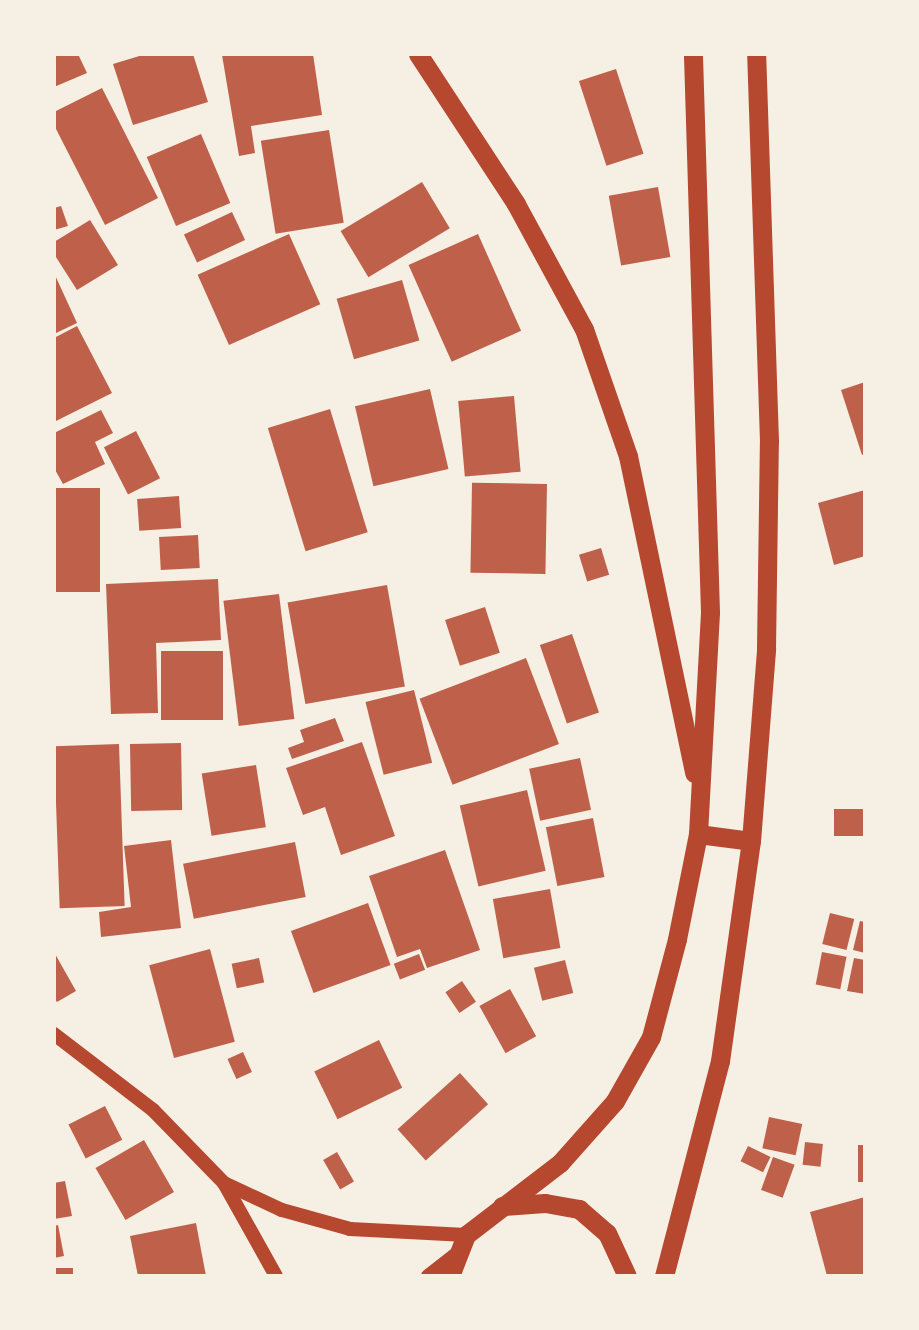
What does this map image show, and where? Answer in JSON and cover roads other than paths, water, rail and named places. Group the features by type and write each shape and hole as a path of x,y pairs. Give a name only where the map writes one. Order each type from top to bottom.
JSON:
{"highway":[{"path":"418,54 516,204 584,329 628,456 700,803"},
{"path":"450,1276 462,1243 501,1206 560,1163 606,1112 652,1037 698,834 710,612 693,54"},
{"path":"664,1276 720,1061 751,841 766,649 769,441 755,54"},
{"path":"698,834 751,841"},
{"path":"501,1206 545,1203 579,1209 607,1233 626,1276"}],"main road":[{"path":"54,1034 153,1110 224,1183 276,1276"},
{"path":"224,1183 282,1210 350,1229 462,1243"},
{"path":"428,1276 462,1243"}]}
